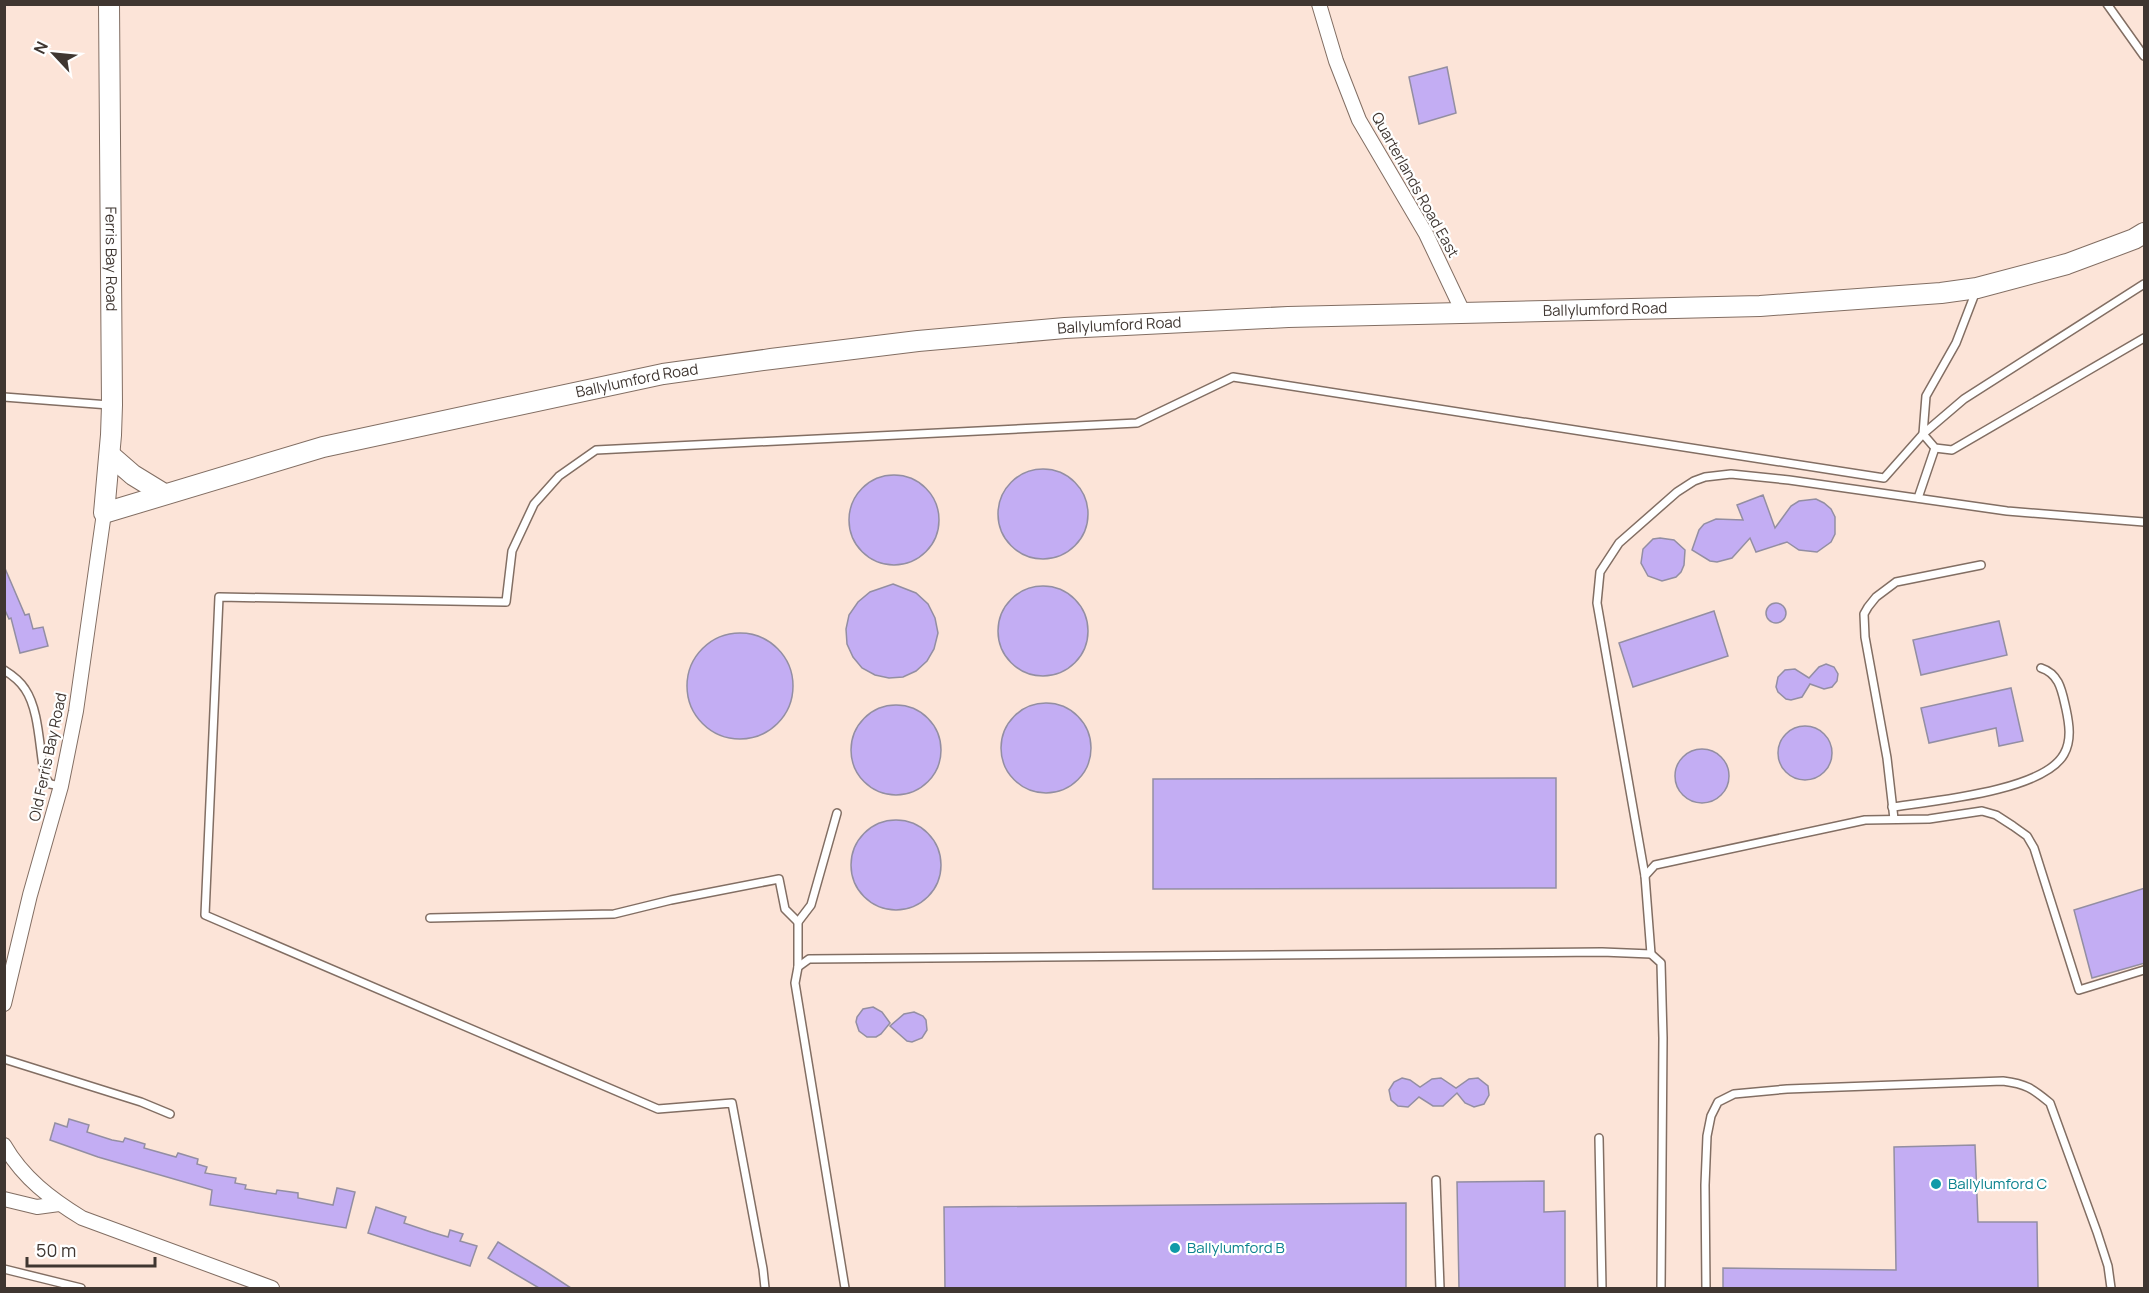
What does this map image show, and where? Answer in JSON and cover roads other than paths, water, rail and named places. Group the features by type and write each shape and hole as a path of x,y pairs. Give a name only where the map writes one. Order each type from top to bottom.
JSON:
{"main road":[{"name":"Ferris Bay Road","path":"104,513 112,405 110,4"},
{"name":"Ballylumford Road","path":"104,513 323,447 663,374 739,363 853,348 1065,328 1288,317 1760,306 1941,293 1977,288 2067,264 2145,233"},
{"path":"110,455 133,475 164,494"}],"street":[{"name":"Quarterlands Road East","path":"1319,4 1336,61 1359,120 1426,234 1463,312"},
{"name":"Old Ferris Bay Road","path":"4,1004 30,895 61,786 76,711 104,513"},
{"path":"4,1145 22,1171 59,1204 82,1218 271,1288"},
{"path":"4,1199 37,1207 59,1204"}],"lane":[{"path":"2107,4 2145,56"},
{"path":"765,1288 732,1103 658,1109 205,915 219,597 506,602 512,551 534,504 559,476 596,450 1137,423 1233,377 1884,478 1923,434 1964,399 2145,284"},
{"path":"1977,288 1956,343 1926,396 1923,434 1935,448 1952,450 2145,338"},
{"path":"4,397 112,405"},
{"path":"1918,498 1935,448"},
{"path":"1651,954 1646,876 1597,603 1600,572 1607,559 1619,543 1662,503 1694,481 1705,477 1731,474 2007,511 2145,522"},
{"path":"1894,819 1887,758 1865,637 1864,614 1876,597 1896,582 1981,565"},
{"path":"1892,807 2016,784 2043,774 2054,767 2064,753 2068,741 2069,725 2060,685 2055,676 2041,668"},
{"path":"4,670 26,690 34,711 45,777 50,784 61,786"},
{"path":"1646,876 1655,865 1865,820 1929,819 1982,811 2005,820 2026,836 2034,848 2079,990 2145,970"},
{"path":"837,813 811,905 798,922 798,968 795,983 845,1288"},
{"path":"430,918 614,914 671,900 779,879 785,909 798,922"},
{"path":"798,968 809,959 1590,952 1651,954 1661,963 1663,1028 1661,1288"},
{"path":"4,1059 141,1102 170,1114"},
{"path":"1706,1288 1707,1136 1711,1116 1718,1102 1734,1094 1787,1089 2003,1081 2022,1083 2034,1089 2049,1103 2097,1232 2108,1266 2111,1288"},
{"path":"1599,1138 1602,1288"},
{"path":"1436,1179 1440,1288"},
{"path":"4,1269 81,1288"}],"place":[{"name":"Ballylumford C","path":"1936,1184"},
{"name":"Ballylumford B","path":"1175,1248"}]}
